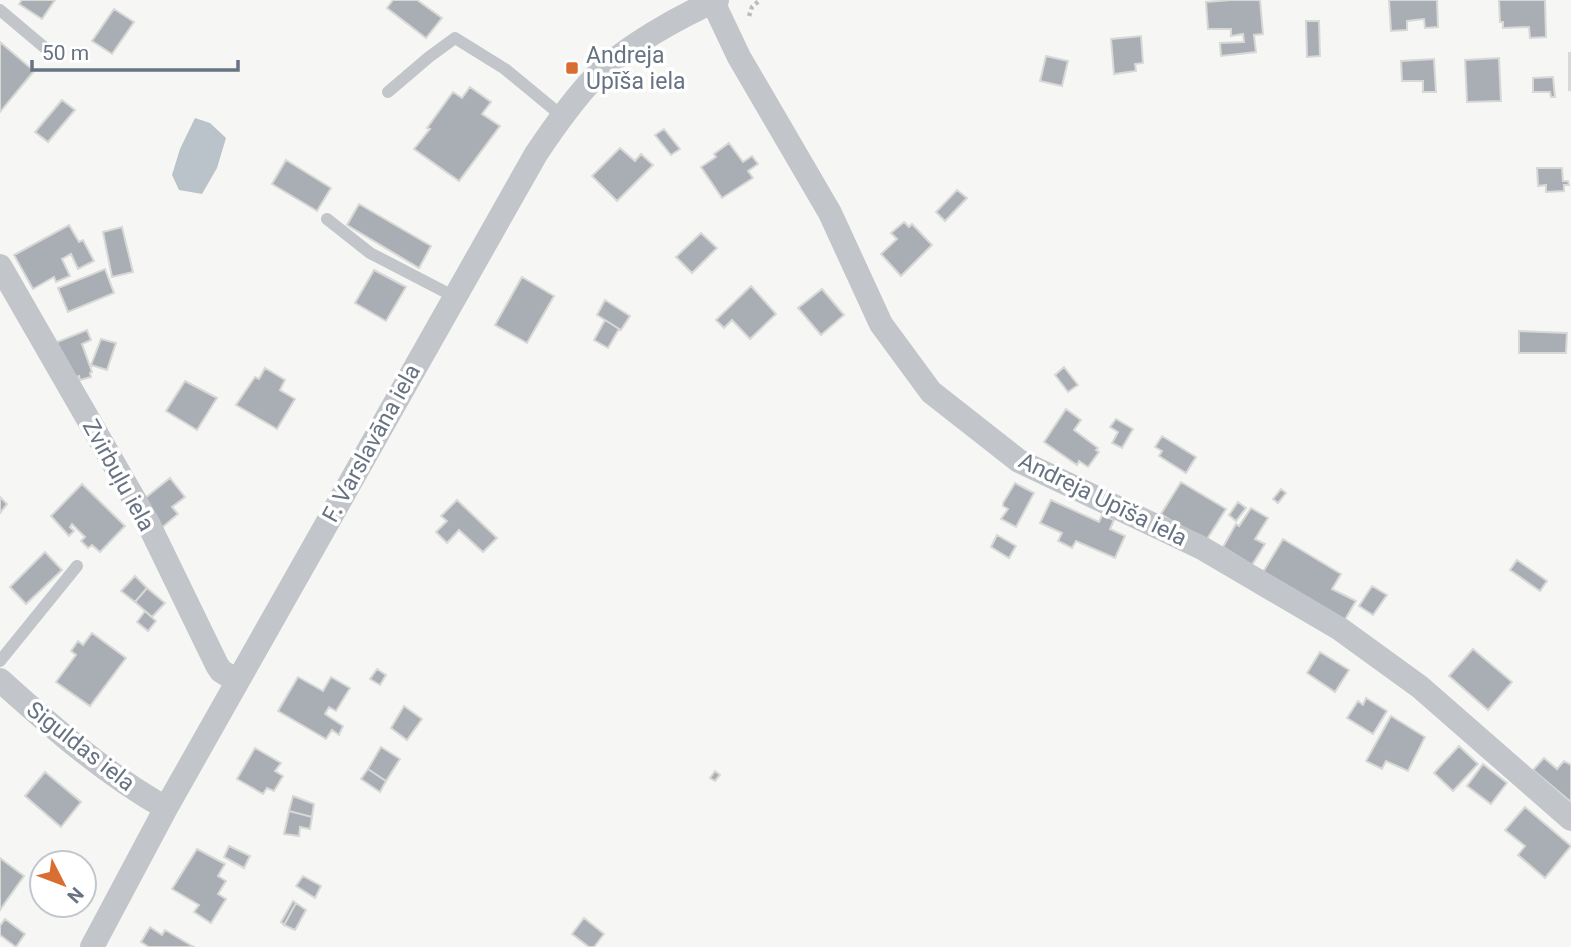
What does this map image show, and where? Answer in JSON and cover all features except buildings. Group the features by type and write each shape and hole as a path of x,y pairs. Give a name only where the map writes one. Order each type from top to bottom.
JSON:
{"street":[{"name":"F. Varslavāna iela","path":"92,947 237,681 453,296 536,154 562,116 597,75 638,43 714,0"},
{"name":"Andreja Upīša iela","path":"714,0 739,57 830,213 881,324 932,392 1019,461 1202,548 1340,629 1420,687 1571,820"},
{"name":"Zvirbuļu iela","path":"0,266 149,525 217,665 221,671 237,681"},
{"name":"Siguldas iela","path":"0,680 63,737 146,797 166,808"}],"lane":[{"path":"0,10 51,53"},
{"path":"388,92 455,38 505,69 562,116"},
{"path":"327,219 370,253 453,296"},
{"path":"0,661 77,566"}],"shaded area":[{"path":"195,118 210,123 226,138 217,168 202,194 179,190 172,175 180,149"}],"place":[{"name":"Andreja Upīša iela","path":"572,68"}]}
